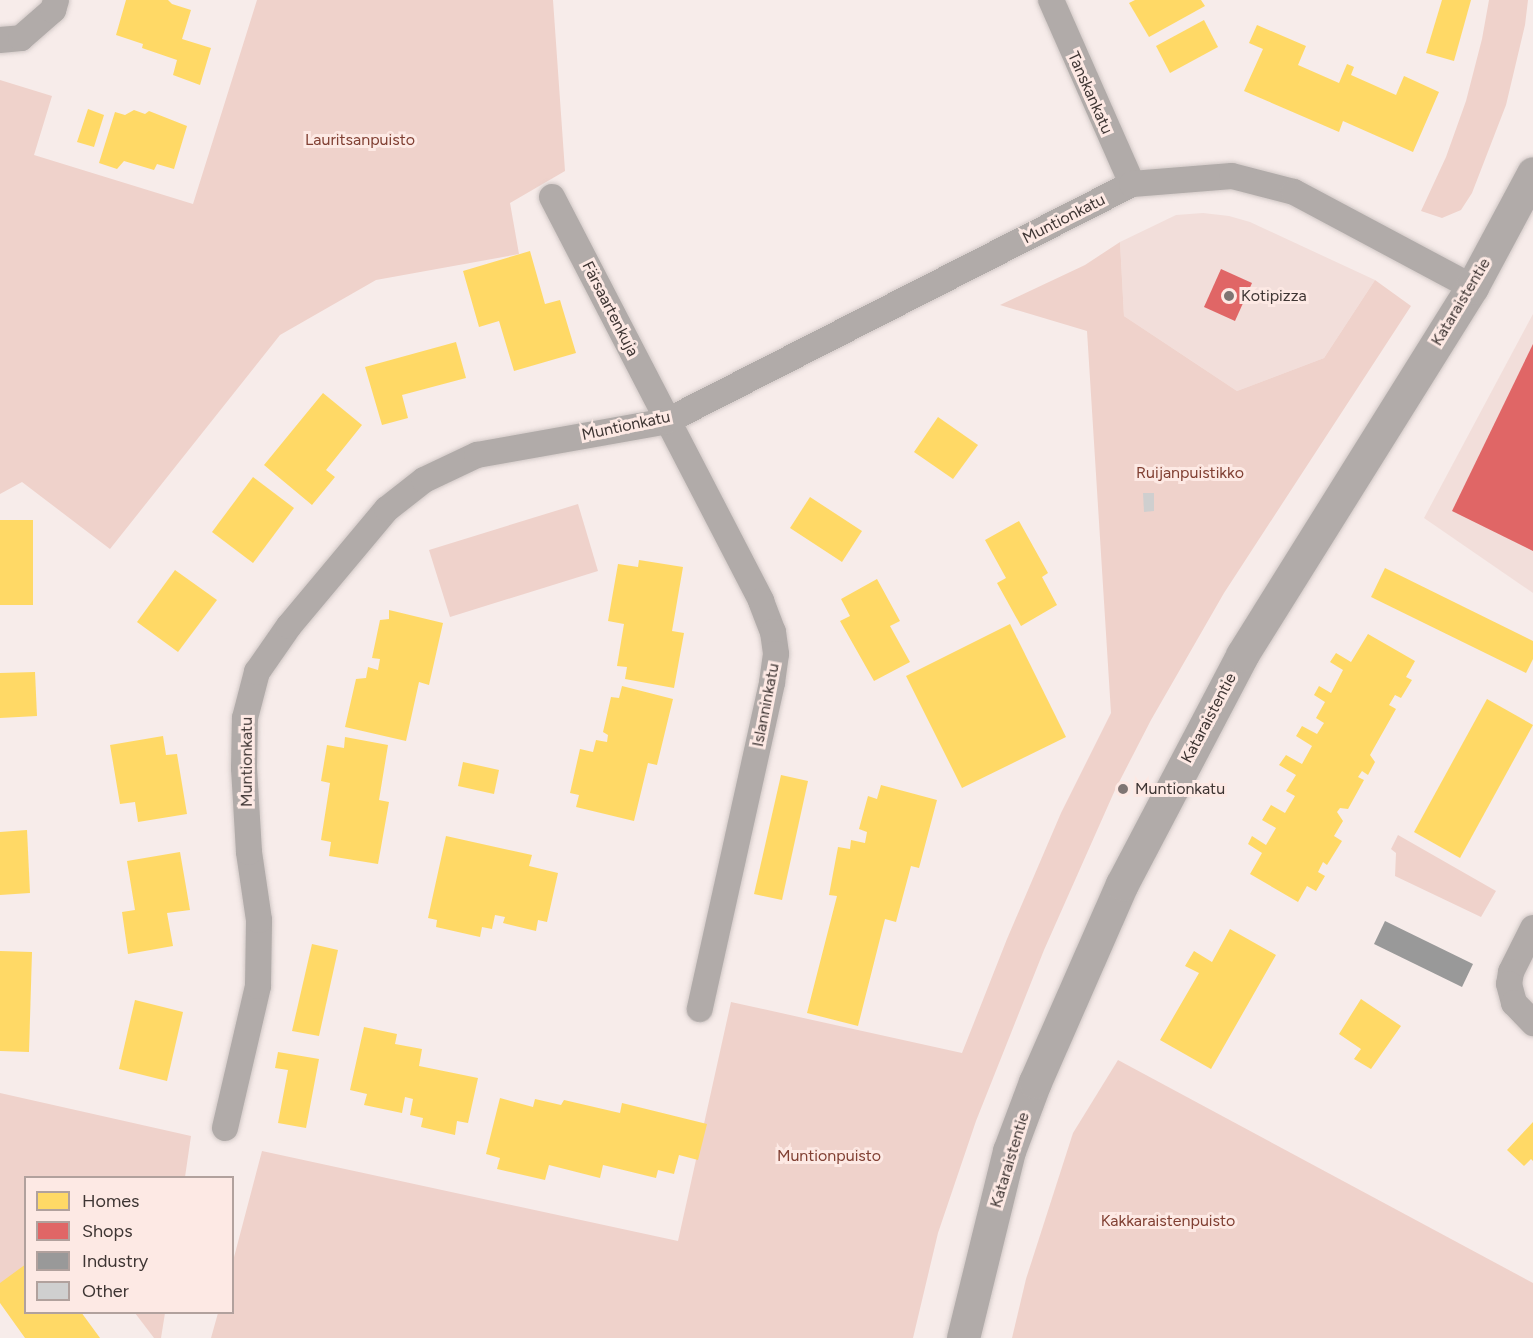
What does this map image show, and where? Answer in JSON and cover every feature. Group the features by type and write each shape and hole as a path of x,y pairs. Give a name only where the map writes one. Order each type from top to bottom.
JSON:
{"street":[{"path":"0,40 21,38 53,10 56,0"},
{"name":"Tanskankatu","path":"1051,0 1132,184"},
{"name":"Kataraistentie","path":"963,1338 1009,1151 1035,1082 1122,884 1242,655 1472,286 1533,173"},
{"name":"Muntionkatu","path":"225,1128 258,986 259,920 249,852 244,768 245,718 257,672 289,626 387,509 424,480 477,455 667,421 1132,184 1232,176 1294,192 1472,286"},
{"name":"Färsaartenkuja","path":"552,197 667,421"},
{"name":"Islanninkatu","path":"667,421 761,601 772,632 776,654 772,683 700,1009"},
{"path":"1533,928 1511,972 1509,984 1514,1003 1533,1023"}],"shaded area":[{"path":"1203,213 1229,216 1250,222 1375,280 1324,358 1237,391 1124,316 1120,242 1176,215"},
{"path":"1533,314 1533,593 1424,518"}],"green space":[{"name":"Lauritsanpuisto","path":"257,0 553,0 565,171 510,203 519,254 376,280 280,335 110,549 22,482 0,494 0,80 52,96 34,155 193,204"},
{"path":"1489,0 1528,0 1525,25 1506,105 1472,193 1461,210 1442,218 1421,211 1446,157 1466,101 1482,39"},
{"name":"Muntionpuisto","path":"1120,242 1124,316 1237,391 1324,358 1375,280 1411,306 1224,593 1151,720 1115,790 1044,950 976,1121 938,1233 913,1338 211,1338 218,1314 234,1314 234,1257 262,1151 678,1241 731,1002 962,1053 1007,939 1061,813 1111,713 1087,331 1000,305 1085,265"},
{"path":"578,504 598,571 450,617 429,550"},
{"path":"1398,835 1496,891 1481,917 1395,876 1396,853 1391,849"},
{"name":"Kakkaraistenpuisto","path":"1118,1060 1533,1283 1533,1338 1012,1338 1026,1279 1073,1133"},
{"path":"0,1093 191,1136 185,1176 24,1176 24,1267 0,1285"},
{"path":"136,1314 165,1314 161,1338 154,1338"}],"building: Homes":[{"path":"126,0 168,0 172,4 191,10 182,39 211,48 200,85 173,75 177,60 142,48 143,44 116,35"},
{"path":"1135,0 1201,0 1205,6 1149,37 1129,3"},
{"path":"1442,0 1471,0 1454,61 1426,53"},
{"path":"1204,20 1218,47 1170,73 1156,46"},
{"path":"1257,25 1306,46 1298,65 1339,83 1347,64 1354,67 1351,75 1396,95 1404,76 1439,92 1413,152 1343,121 1339,132 1244,91 1263,49 1249,43"},
{"path":"88,109 104,115 94,147 77,142"},
{"path":"134,110 145,114 149,111 187,126 174,169 157,164 154,170 124,161 117,169 99,163 115,112 125,115"},
{"path":"530,251 545,304 560,300 576,353 514,371 499,321 479,327 463,271"},
{"path":"456,342 466,378 402,395 408,418 382,425 365,367"},
{"path":"323,393 362,425 326,470 335,477 312,505 264,465"},
{"path":"938,417 978,445 953,479 914,452"},
{"path":"253,477 294,508 253,563 212,532"},
{"path":"810,497 862,531 842,562 790,528"},
{"path":"0,520 33,520 33,605 0,605"},
{"path":"1019,521 1048,573 1042,577 1057,605 1021,626 997,583 1006,578 985,540"},
{"path":"639,560 683,567 672,631 684,633 674,688 625,679 627,667 617,666 624,624 608,621 618,564 638,567"},
{"path":"1385,568 1533,641 1533,659 1526,673 1371,597"},
{"path":"175,570 217,600 178,652 137,622"},
{"path":"877,579 900,621 890,626 910,662 874,681 840,621 850,616 841,599"},
{"path":"389,610 443,623 429,685 419,682 406,741 345,727 356,679 366,678 368,667 378,670 380,659 372,658 380,620 389,619"},
{"path":"1010,624 1066,737 962,788 906,676"},
{"path":"1368,634 1415,661 1406,677 1412,680 1401,698 1395,695 1389,705 1396,709 1370,755 1375,762 1368,775 1362,771 1358,777 1364,780 1348,809 1340,808 1337,812 1343,821 1334,836 1342,841 1327,865 1323,862 1318,872 1325,876 1316,891 1307,886 1298,902 1250,874 1262,853 1248,844 1252,836 1266,845 1276,828 1262,820 1271,805 1285,813 1295,796 1286,791 1296,775 1279,765 1286,755 1302,764 1312,746 1296,736 1302,726 1317,734 1324,723 1316,718 1325,702 1314,695 1319,686 1331,693 1343,670 1330,662 1336,653 1351,662"},
{"path":"35,672 37,716 0,718 0,673"},
{"path":"622,686 673,699 657,765 648,763 634,821 576,807 579,795 570,793 580,749 593,752 596,740 607,742 608,735 603,732 611,697 619,698"},
{"path":"1487,699 1533,725 1460,858 1414,832"},
{"path":"163,736 166,755 177,754 187,814 138,822 135,802 120,804 110,745"},
{"path":"345,737 388,745 379,800 389,802 378,864 329,856 331,842 321,840 330,783 321,781 327,745 344,748"},
{"path":"463,762 499,770 494,794 458,786"},
{"path":"781,775 808,781 782,900 754,894"},
{"path":"881,785 937,800 919,868 911,866 896,922 885,919 858,1026 807,1013 837,896 829,895 838,847 850,849 851,840 865,843 867,832 859,829 868,796 877,799"},
{"path":"27,830 30,893 0,895 0,832"},
{"path":"446,836 532,855 529,866 558,873 547,922 538,920 536,931 503,923 505,917 495,915 492,929 482,927 480,937 436,927 437,920 428,918"},
{"path":"180,852 190,910 167,913 173,946 128,954 122,912 135,910 127,861"},
{"path":"1230,929 1276,955 1211,1069 1160,1040 1199,973 1185,966 1194,951 1212,962"},
{"path":"312,944 338,950 319,1036 292,1031"},
{"path":"0,951 32,952 29,1052 0,1051"},
{"path":"1361,999 1401,1026 1371,1069 1354,1059 1361,1049 1339,1034"},
{"path":"135,1000 183,1012 167,1081 119,1069"},
{"path":"364,1027 397,1034 395,1044 422,1049 419,1066 478,1078 468,1123 457,1121 455,1135 421,1127 423,1118 410,1115 413,1099 405,1097 402,1113 364,1105 367,1094 350,1090"},
{"path":"278,1052 319,1059 306,1128 278,1123 288,1070 275,1068"},
{"path":"500,1098 533,1107 535,1099 561,1105 564,1100 620,1113 622,1103 707,1124 698,1160 679,1155 674,1174 658,1170 656,1178 603,1165 600,1178 549,1165 545,1180 497,1169 500,1158 486,1154"},
{"path":"1533,1122 1533,1161 1531,1159 1524,1166 1507,1150"},
{"path":"24,1265 24,1314 82,1314 100,1338 25,1338 0,1303 0,1283"}],"building: Shops":[{"path":"1221,269 1252,283 1235,321 1204,307"},
{"path":"1533,344 1533,551 1452,511"}],"building: Industry":[{"path":"1385,921 1473,964 1462,987 1374,944"}],"building: Other":[{"path":"1143,493 1154,493 1154,511 1144,512"}],"place":[{"name":"Kotipizza","path":"1229,296"},
{"name":"Muntionkatu","path":"1123,789"}],"park label":[{"name":"Ruijanpuistikko","path":"1190,473"}]}
